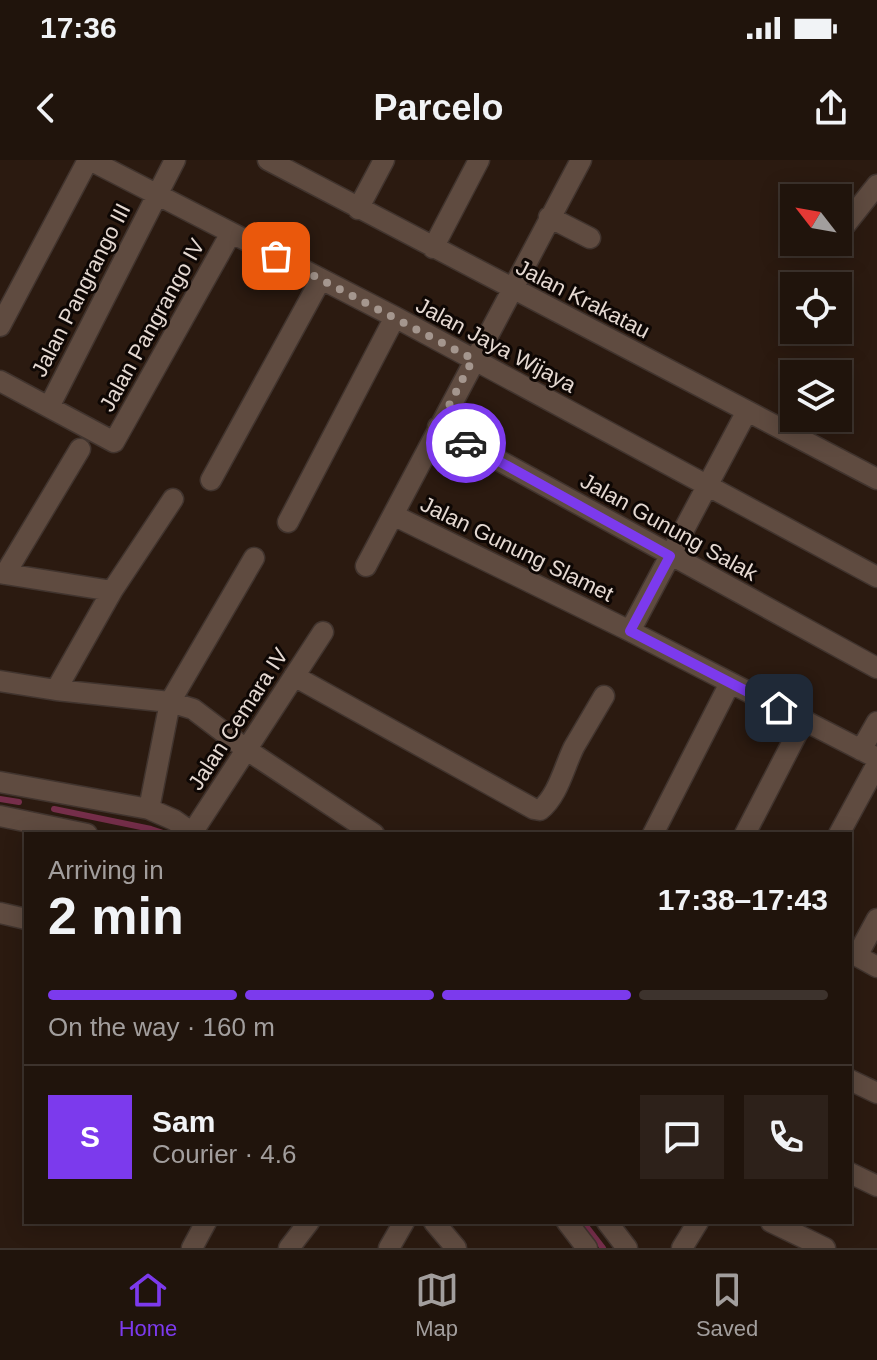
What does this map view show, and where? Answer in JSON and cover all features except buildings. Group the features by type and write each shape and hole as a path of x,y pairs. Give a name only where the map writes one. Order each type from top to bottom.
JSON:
{"street":[{"name":"Jalan Jaya Wijaya","path":"89,160 395,317 877,577"},
{"path":"0,326 89,160"},
{"path":"156,195 175,160"},
{"name":"Jalan Krakatau","path":"268,160 293,166 358,209 877,479"},
{"path":"358,209 384,160"},
{"path":"433,248 479,160"},
{"path":"366,566 581,160"},
{"path":"852,216 877,185"},
{"name":"Jalan Pangrango III","path":"49,407 156,195"},
{"path":"549,217 590,238"},
{"name":"Jalan Pangrango IV","path":"49,407 114,442 231,233"},
{"path":"211,480 321,279"},
{"path":"288,522 395,317"},
{"path":"0,381 49,407"},
{"path":"630,631 747,411"},
{"name":"Jalan Gunung Salak","path":"438,427 877,668"},
{"path":"80,449 3,574 112,591"},
{"path":"56,690 112,591 173,499"},
{"name":"Jalan Gunung Slamet","path":"393,515 630,631 872,758"},
{"path":"149,809 170,702 254,558"},
{"name":"Jalan Cemara IV","path":"194,832 323,632"},
{"path":"294,676 540,810 546,805 604,696"},
{"path":"0,681 170,702 193,709 247,750 371,832"},
{"path":"654,832 730,683"},
{"path":"746,832 804,720"},
{"path":"840,832 872,758 877,722"},
{"path":"0,782 84,832"},
{"path":"0,816 40,807 149,809 192,832"},
{"path":"0,913 24,919"},
{"path":"877,919 853,954 877,967"},
{"path":"852,1081 877,1093"},
{"path":"852,1174 877,1186"},
{"path":"192,1248 205,1224"},
{"path":"289,1248 307,1224"},
{"path":"389,1248 403,1224"},
{"path":"436,1224 456,1248"},
{"path":"569,1224 587,1248"},
{"path":"609,1224 627,1248"},
{"path":"682,1248 697,1224"},
{"path":"775,1224 825,1248"}],"waterway":[{"path":"0,799 19,802"},
{"path":"54,809 160,832"},
{"path":"585,1224 603,1248"}],"way so far":[{"path":"276,256 473,359 438,427 466,443"}],"route":[{"path":"466,443 670,556 630,631 779,708"}]}
